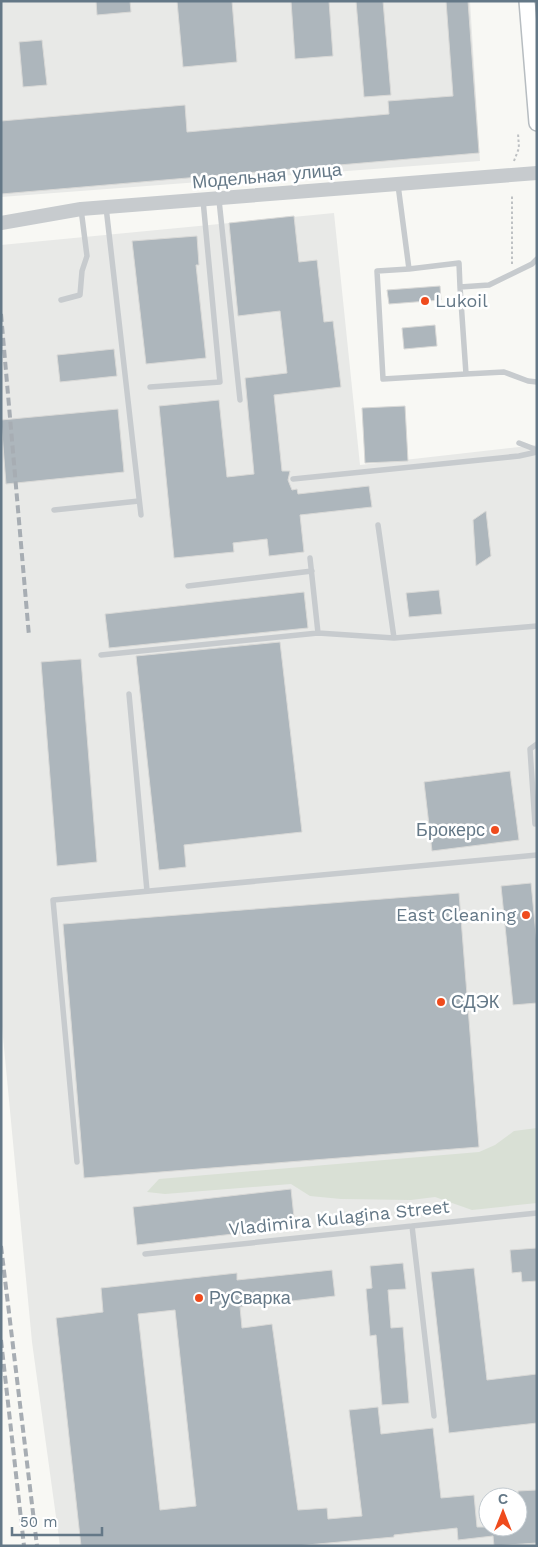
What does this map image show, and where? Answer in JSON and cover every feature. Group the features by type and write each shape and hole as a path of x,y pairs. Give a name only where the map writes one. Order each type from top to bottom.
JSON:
{"main road":[{"path":"527,1 537,123"}],"street":[{"name":"Модельная улица","path":"1,223 81,209 219,200 398,183 537,173"}],"lane":[{"path":"398,183 409,269"},
{"path":"150,388 220,382 203,200"},
{"path":"219,200 240,400"},
{"path":"106,208 141,515"},
{"path":"61,300 80,296 82,271 87,256 81,209"},
{"path":"460,288 489,284 537,259"},
{"path":"466,374 459,263 377,271 383,379 504,372 528,382 537,382"},
{"path":"520,443 537,451"},
{"path":"293,479 537,451"},
{"path":"54,510 139,501"},
{"path":"378,525 394,638"},
{"path":"310,558 318,633"},
{"path":"188,586 312,571"},
{"path":"102,655 318,633 394,638 537,626"},
{"path":"129,694 147,891"},
{"path":"534,824 530,749 537,744"},
{"path":"76,1162 53,900 537,855"},
{"name":"Vladimira Kulagina Street","path":"145,1254 537,1213"},
{"path":"412,1226 434,1416"}],"path":[{"path":"512,168 519,148 518,133"},
{"path":"512,196 512,273"}],"shaded area":[{"path":"1,1 470,1 480,161 1,197"},
{"path":"334,213 360,465 537,445 537,1546 60,1546 32,1342 1,1016 1,245"},
{"path":"537,1128 537,1203 472,1210 435,1197 411,1200 341,1199 310,1196 291,1184 165,1194 147,1192 159,1179 479,1152 495,1145 514,1131"}],"building":[{"path":"96,1 130,1 131,12 97,15"},
{"path":"177,1 232,1 237,62 183,67"},
{"path":"291,1 329,1 333,56 295,59"},
{"path":"356,1 383,1 391,95 364,97"},
{"path":"446,1 468,1 479,153 1,194 1,121 185,105 187,132 389,114 388,101 453,96"},
{"path":"42,40 47,85 23,87 19,42"},
{"path":"294,216 299,262 317,260 324,322 333,321 341,387 274,395 282,471 290,471 288,480 292,490 297,489 298,494 369,486 372,507 300,515 304,552 269,556 267,539 233,543 234,552 174,558 159,406 219,400 227,477 254,474 245,378 287,373 280,311 238,316 229,223"},
{"path":"197,236 199,265 196,265 206,358 146,364 132,241"},
{"path":"440,286 441,300 389,304 387,290"},
{"path":"435,325 437,346 404,349 402,328"},
{"path":"114,349 117,376 60,382 57,355"},
{"path":"405,406 408,461 365,463 362,408"},
{"path":"118,409 124,472 6,484 1,420"},
{"path":"486,511 491,556 476,566 473,520"},
{"path":"439,590 442,614 409,617 406,593"},
{"path":"304,592 308,628 109,648 105,614"},
{"path":"280,642 302,832 184,845 186,867 159,870 136,656"},
{"path":"81,659 97,862 57,866 41,662"},
{"path":"510,771 519,840 432,851 424,782"},
{"path":"531,883 537,945 537,1003 513,1005 501,886"},
{"path":"459,893 479,1147 84,1178 63,924"},
{"path":"291,1189 295,1227 137,1245 133,1207"},
{"path":"537,1248 537,1281 522,1282 521,1272 512,1273 510,1250"},
{"path":"403,1263 406,1289 388,1290 391,1328 403,1327 409,1403 382,1405 376,1335 370,1336 366,1289 372,1288 370,1266"},
{"path":"474,1268 487,1380 537,1374 537,1423 449,1433 431,1272"},
{"path":"332,1270 335,1296 240,1307 242,1328 272,1324 298,1510 327,1508 328,1519 362,1516 349,1410 378,1407 381,1434 433,1428 441,1498 474,1495 478,1537 484,1537 458,1540 457,1528 394,1535 394,1537 296,1546 81,1546 56,1318 103,1312 101,1288 237,1273 237,1280","holes":["175,1310 196,1506 160,1510 138,1314"]},
{"path":"528,1490 537,1490 537,1543 494,1546 493,1537 528,1537"}],"tram line":[{"path":"535,1 537,16"}],"railway":[{"path":"1,314 29,636"},
{"path":"1,1246 37,1546"},
{"path":"1,1340 24,1546"}],"place":[{"name":"Lukoil","path":"425,301"},
{"name":"Брокерс","path":"495,830"},
{"name":"East Cleaning","path":"526,915"},
{"name":"СДЭК","path":"441,1002"},
{"name":"РуСварка","path":"199,1298"}]}
